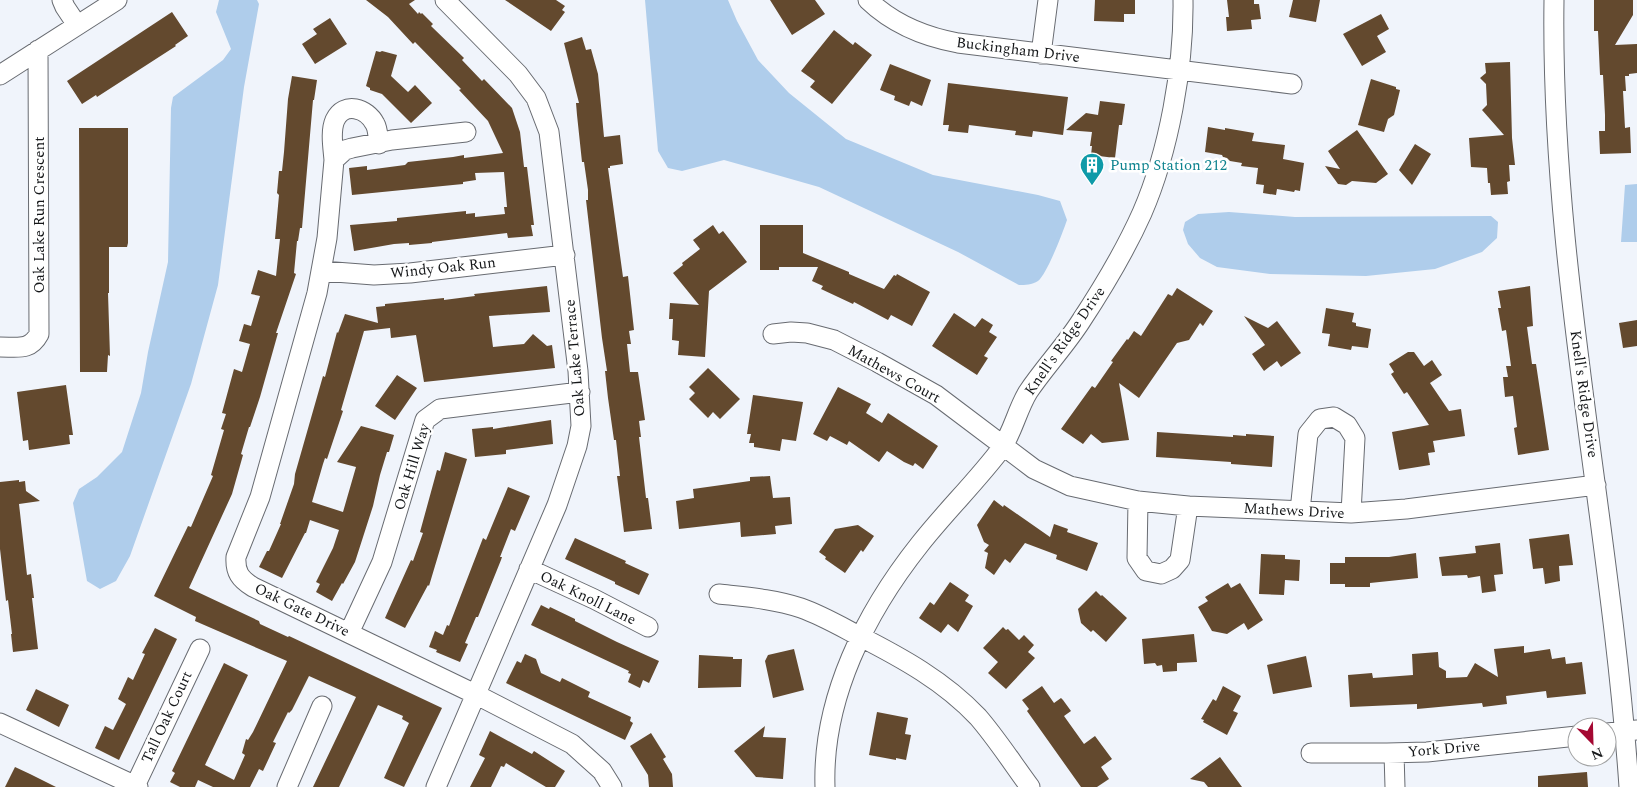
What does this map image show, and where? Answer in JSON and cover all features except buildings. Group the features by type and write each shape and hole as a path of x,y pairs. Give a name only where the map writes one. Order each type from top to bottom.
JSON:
{"street":[{"path":"62,0 64,7 77,25"},
{"path":"0,75 117,0"},
{"name":"Oak Lake Terrace","path":"436,787 557,505 582,426 580,392 550,132 536,98 518,74 445,0"},
{"name":"Buckingham Drive","path":"868,0 880,11 906,27 940,40 1292,84"},
{"path":"1042,54 1048,0"},
{"name":"Knell's Ridge Drive","path":"825,787 826,754 830,725 843,676 878,604 919,545 1003,447 1027,394 1080,323 1121,257 1143,211 1168,130 1179,70 1184,24 1184,0"},
{"name":"Knell's Ridge Drive","path":"1554,0 1555,94 1562,213 1617,646 1629,787"},
{"name":"Oak Lake Run Crescent","path":"0,347 30,346 40,334 38,50"},
{"name":"Oak Gate Drive","path":"379,144 376,125 360,109 352,107 341,112 334,121 332,142 334,160 322,271 260,497 236,557 236,572 242,581 253,587 475,694 572,744 602,771 612,787"},
{"path":"334,160 345,150 352,148 392,140 466,132"},
{"name":"Windy Oak Run","path":"322,271 374,275 565,255"},
{"name":"Mathews Court","path":"773,334 807,333 834,340 936,395 1003,447"},
{"name":"Oak Hill Way","path":"349,633 385,554 425,420 440,409 580,392"},
{"path":"1300,511 1308,434 1320,419 1334,417 1347,425 1355,438 1351,513"},
{"name":"Mathews Drive","path":"1003,447 1034,470 1070,486 1138,502 1188,506 1351,513 1406,509 1596,485"},
{"path":"1138,502 1137,558 1146,571 1161,574 1172,569 1180,560 1188,506"},
{"name":"Oak Knoll Lane","path":"529,570 648,627"},
{"path":"718,594 761,598 801,608 861,637 930,676 962,702 990,732 1030,787"},
{"name":"Tall Oak Court","path":"136,786 200,649"},
{"path":"287,787 322,706"},
{"path":"0,723 136,786"},
{"name":"York Drive","path":"1311,753 1427,752 1567,737"},
{"path":"1394,753 1395,787"}],"water":[{"path":"219,0 257,0 259,4 244,87 218,285 191,384 130,556 116,581 100,589 87,581 73,503 79,489 97,477 122,452 141,393 168,262 171,108 173,97 223,60 231,49 216,12"},
{"path":"645,0 728,0 758,60 789,93 846,139 933,175 1060,201 1067,220 1042,277 1033,283 1019,285 958,252 819,187 724,160 682,171 668,168 658,151"},
{"path":"1637,184 1637,242 1621,242 1625,185"},
{"path":"1229,212 1295,217 1491,216 1498,222 1497,238 1482,252 1435,269 1366,276 1270,274 1217,267 1200,258 1188,244 1183,230 1185,222 1198,214"}],"place":[{"name":"Pump Station 212","path":"1092,186"}]}
